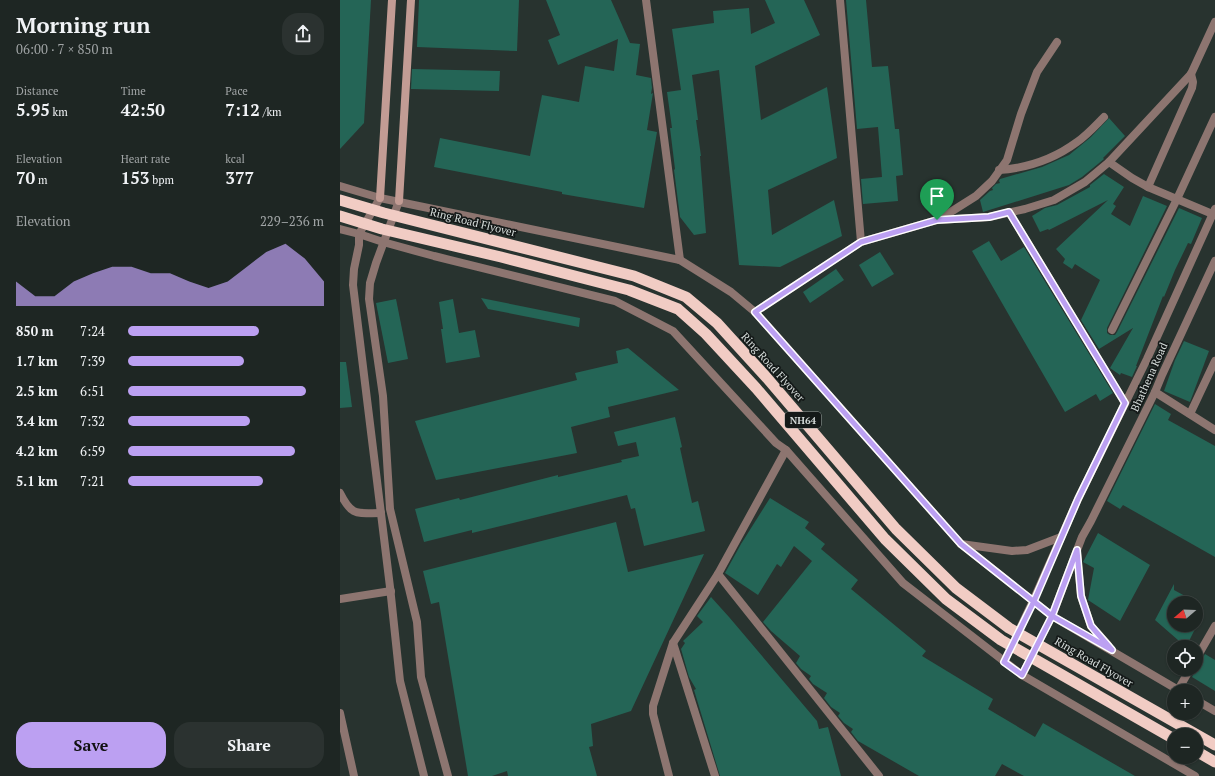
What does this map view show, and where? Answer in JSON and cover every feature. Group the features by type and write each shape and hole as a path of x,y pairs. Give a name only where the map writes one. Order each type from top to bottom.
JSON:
{"highway":[{"name":"Ring Road Flyover","path":"340,200 384,214 634,276 686,297 716,323 767,378 896,529 956,588 1009,628 1215,745"},
{"name":"NH64","path":"340,216 382,229 501,257 629,290 678,309 706,334 756,388 885,538 946,599 1001,640 1167,735"},
{"path":"1203,755 1215,762"}],"main road":[{"path":"380,198 392,0"},
{"path":"399,201 411,0"}],"street":[{"path":"646,0 680,260"},
{"path":"840,0 861,242"},
{"path":"755,312 861,242 937,220 989,217 1054,200 1085,182 1109,162 1191,74 1215,22"},
{"path":"937,220 976,196 992,181 1007,160 1021,114 1037,72 1057,42"},
{"path":"1148,187 1192,88 1193,82 1191,74"},
{"path":"1000,170 1019,168 1048,159 1077,142 1104,117"},
{"path":"1112,330 1178,199 1215,117"},
{"path":"1004,662 1034,601 1078,499 1125,403 1214,213 1148,187 1109,162"},
{"path":"340,186 380,198 680,260 731,292 755,312 961,544 1052,616 1168,684"},
{"path":"380,198 359,234 359,245 354,269 353,285 391,591 400,681 424,776"},
{"path":"399,201 383,242 370,282 369,299 383,396 390,509 417,622 421,677 448,776"},
{"path":"1009,212 1125,403"},
{"path":"340,229 434,256 615,301 673,331 776,443 786,450 904,583 1022,675 1195,776"},
{"name":"Bhathena Road","path":"1022,675 1052,616 1082,537 1155,392 1215,261"},
{"path":"1190,414 1215,361"},
{"path":"1155,392 1215,430"},
{"path":"669,776 653,714 653,706 674,643 718,574 786,450"},
{"path":"340,493 346,505 352,511 360,513 381,513"},
{"path":"961,544 1012,552 1027,550 1062,537"},
{"path":"1077,550 1081,596 1091,626 1112,650"},
{"path":"718,574 879,776"},
{"path":"340,598 391,591"},
{"path":"1203,648 1214,630"},
{"path":"674,643 715,776"},
{"path":"1203,704 1215,711"},
{"path":"340,712 354,776"}],"building":[{"path":"340,0 371,0 364,123 340,149"},
{"path":"419,0 519,0 517,51 417,47"},
{"path":"546,0 611,0 630,43 640,44 636,75 651,78 651,94 653,93 647,130 657,132 644,208 562,194 562,192 434,167 440,138 530,156 542,95 579,102 585,66 614,71 618,39 558,65 548,40 560,35"},
{"path":"765,0 804,0 820,35 755,66 761,120 827,87 837,158 768,190 772,235 834,200 842,236 780,267 739,265 719,70 692,75 698,120 696,120 701,156 706,233 694,235 680,217 670,128 672,128 667,92 681,90 672,29 714,23 713,11 749,8 751,34 775,23"},
{"path":"846,0 866,0 872,67 888,66 895,129 899,129 903,175 896,176 898,201 863,204 861,179 882,177 878,127 857,129"},
{"path":"412,69 500,71 499,91 411,89"},
{"path":"1109,118 1125,136 1103,158 1104,159 1082,177 1069,185 983,212 980,200 993,190 992,188 996,184 1000,183 1000,179 1042,167 1069,155 1091,137"},
{"path":"1104,174 1124,187 1113,204 1116,206 1111,214 1130,226 1143,196 1167,206 1107,328 1107,333 1110,335 1115,335 1117,332 1179,208 1202,218 1191,244 1188,243 1164,297 1163,296 1132,377 1121,373 1120,375 1110,368 1133,328 1099,349 1081,320 1100,280 1075,264 1072,269 1063,263 1065,259 1056,249 1108,200 1049,230 1040,232 1032,216 1045,208 1057,205 1090,187 1090,185"},
{"path":"989,241 1001,261 1024,247 1113,393 1100,401 1096,394 1065,412 972,251"},
{"path":"880,252 894,274 872,287 859,265"},
{"path":"836,269 844,280 810,303 803,292"},
{"path":"481,298 580,318 579,327 488,309"},
{"path":"396,299 408,359 388,363 376,303"},
{"path":"453,299 459,333 475,330 480,357 446,363 439,302"},
{"path":"1184,341 1209,351 1190,402 1164,391 1175,360"},
{"path":"628,348 679,390 608,407 610,417 571,427 577,453 436,480 415,421 577,380 575,373 618,363 616,351"},
{"path":"340,362 346,362 352,407 340,408"},
{"path":"1155,404 1171,414 1168,420 1215,446 1215,557 1123,505 1120,509 1107,501"},
{"path":"675,417 692,503 698,501 705,531 644,546 635,508 631,509 627,495 472,533 472,530 424,542 415,509 459,498 460,500 558,475 558,477 622,462 621,460 639,456 636,442 618,446 614,432"},
{"path":"770,498 809,522 805,528 825,544 821,549 858,580 851,589 926,651 922,656 993,699 988,709 1035,737 1043,723 1135,776 1024,776 1002,764 995,776 919,776 858,741 851,732 853,729 844,723 838,716 840,713 831,707 824,698 827,693 813,684 809,679 811,676 801,669 796,663 800,656 771,631 763,622 812,561 794,546 781,567 777,564 758,595 725,573 741,544"},
{"path":"616,522 628,572 704,554 631,711 591,724 593,746 589,747 597,776 508,776 507,771 492,776 468,776 439,602 431,604 423,571"},
{"path":"1098,533 1150,565 1120,621 1088,600 1094,568 1083,562"},
{"path":"1174,584 1174,590 1185,596 1168,596"},
{"path":"711,597 817,721 819,729 828,727 841,776 720,776 694,690 696,689 689,677 681,649 685,643 683,641 703,622 697,616"},
{"path":"1167,597 1167,630 1155,620"},
{"path":"1169,632 1194,632 1190,640 1178,640"},
{"path":"1205,654 1215,660 1215,691 1192,677 1203,676 1203,658"}],"route":[{"path":"937,220 861,242 755,312 961,544 1034,601 1052,616 1077,550 1081,596 1091,626 1112,650 1052,616 1022,675 1004,662 1034,601 1078,499 1125,403 1009,212 989,217 937,220"}]}
